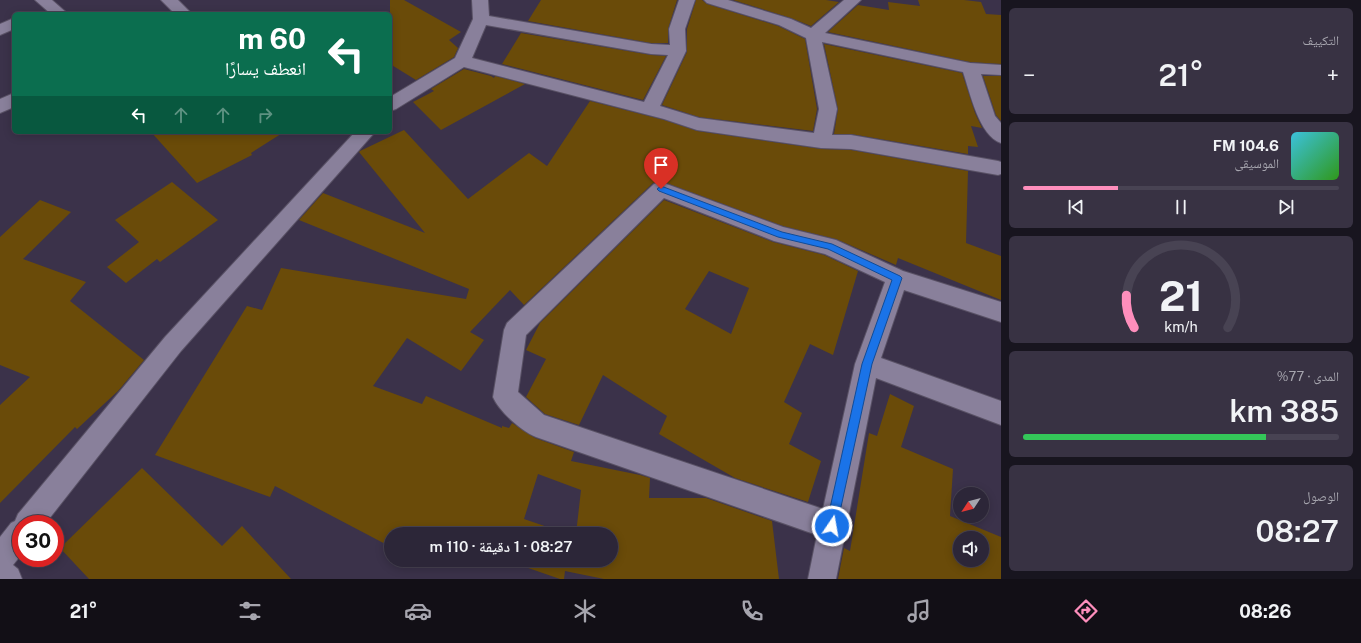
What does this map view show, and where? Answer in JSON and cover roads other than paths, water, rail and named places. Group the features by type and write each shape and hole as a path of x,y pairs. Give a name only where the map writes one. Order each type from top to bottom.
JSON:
{"street":[{"path":"169,0 182,12"},
{"path":"392,103 462,61 481,19 480,0"},
{"path":"649,110 678,51 677,28 687,0"},
{"path":"712,0 785,22 813,34 970,68 1001,70"},
{"path":"813,34 853,0"},
{"path":"38,12 51,6"},
{"path":"481,19 651,49 678,51"},
{"path":"0,30 12,24"},
{"path":"813,34 828,109 821,141"},
{"path":"462,61 697,124 821,141 851,142 1000,171 1001,141"},
{"path":"970,68 987,118 1001,136"},
{"path":"0,107 12,100"},
{"path":"35,515 173,344 364,134"},
{"path":"832,526 536,425 504,397 515,330 661,189 781,235 829,246 897,278 1001,312"},
{"path":"822,579 867,364 897,278"},
{"path":"867,364 1001,413"},
{"path":"0,559 12,544"},
{"path":"0,573 8,579"}]}
